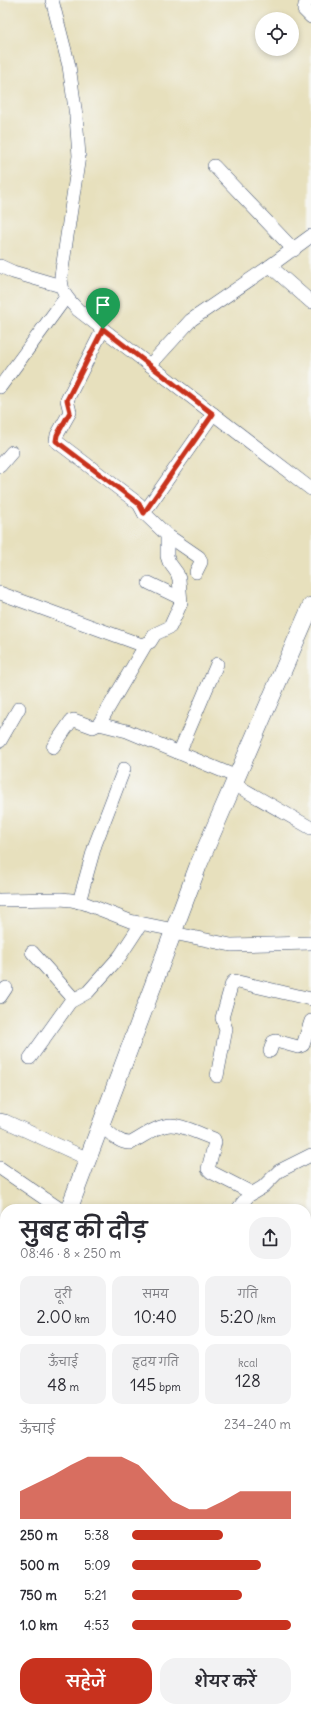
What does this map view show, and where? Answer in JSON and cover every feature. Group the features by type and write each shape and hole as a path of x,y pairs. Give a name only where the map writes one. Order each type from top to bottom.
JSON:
{"main road":[{"path":"71,1204 198,866 311,606"}],"street":[{"path":"52,0 69,66 76,116 78,156 61,276 63,291 78,310 213,414 309,483"},
{"path":"308,0 304,5 304,10 311,16"},
{"path":"214,166 294,250"},
{"path":"150,366 191,320 294,250 311,236"},
{"path":"0,266 63,291"},
{"path":"270,266 311,302"},
{"path":"0,387 63,291"},
{"path":"103,329 67,400 70,412 57,435 56,441 139,504 144,513 167,535 199,557 201,562 196,572"},
{"path":"144,513 213,414"},
{"path":"0,466 12,452"},
{"path":"54,747 71,721 74,720 93,727 99,724 146,644 156,634 170,628 180,606 180,598 177,572 169,562 167,556 167,535"},
{"path":"149,583 180,598"},
{"path":"0,593 142,645 146,644"},
{"path":"179,753 217,664"},
{"path":"0,741 19,708"},
{"path":"99,724 127,731 179,753 235,781 311,828"},
{"path":"79,902 95,845 124,769"},
{"path":"0,900 61,899 79,902 124,920 223,943 239,945 311,943"},
{"path":"30,1058 74,999 88,992 120,956 141,924"},
{"path":"32,952 74,999"},
{"path":"217,1076 226,1029 222,1018 232,983 234,981 311,999"},
{"path":"270,1051 273,1042 276,1041 298,1047 303,1045 311,1021"},
{"path":"0,1120 88,1159"},
{"path":"101,1125 121,1141 126,1143 131,1143 162,1126 169,1125 177,1126 214,1139 215,1142 208,1169 252,1193"},
{"path":"242,1204 252,1193 263,1187 279,1171 311,1155"},
{"path":"0,1168 53,1204"}],"route":[{"path":"103,329 213,414 144,513 139,504 56,441 57,435 70,414 67,400 103,329"}]}
